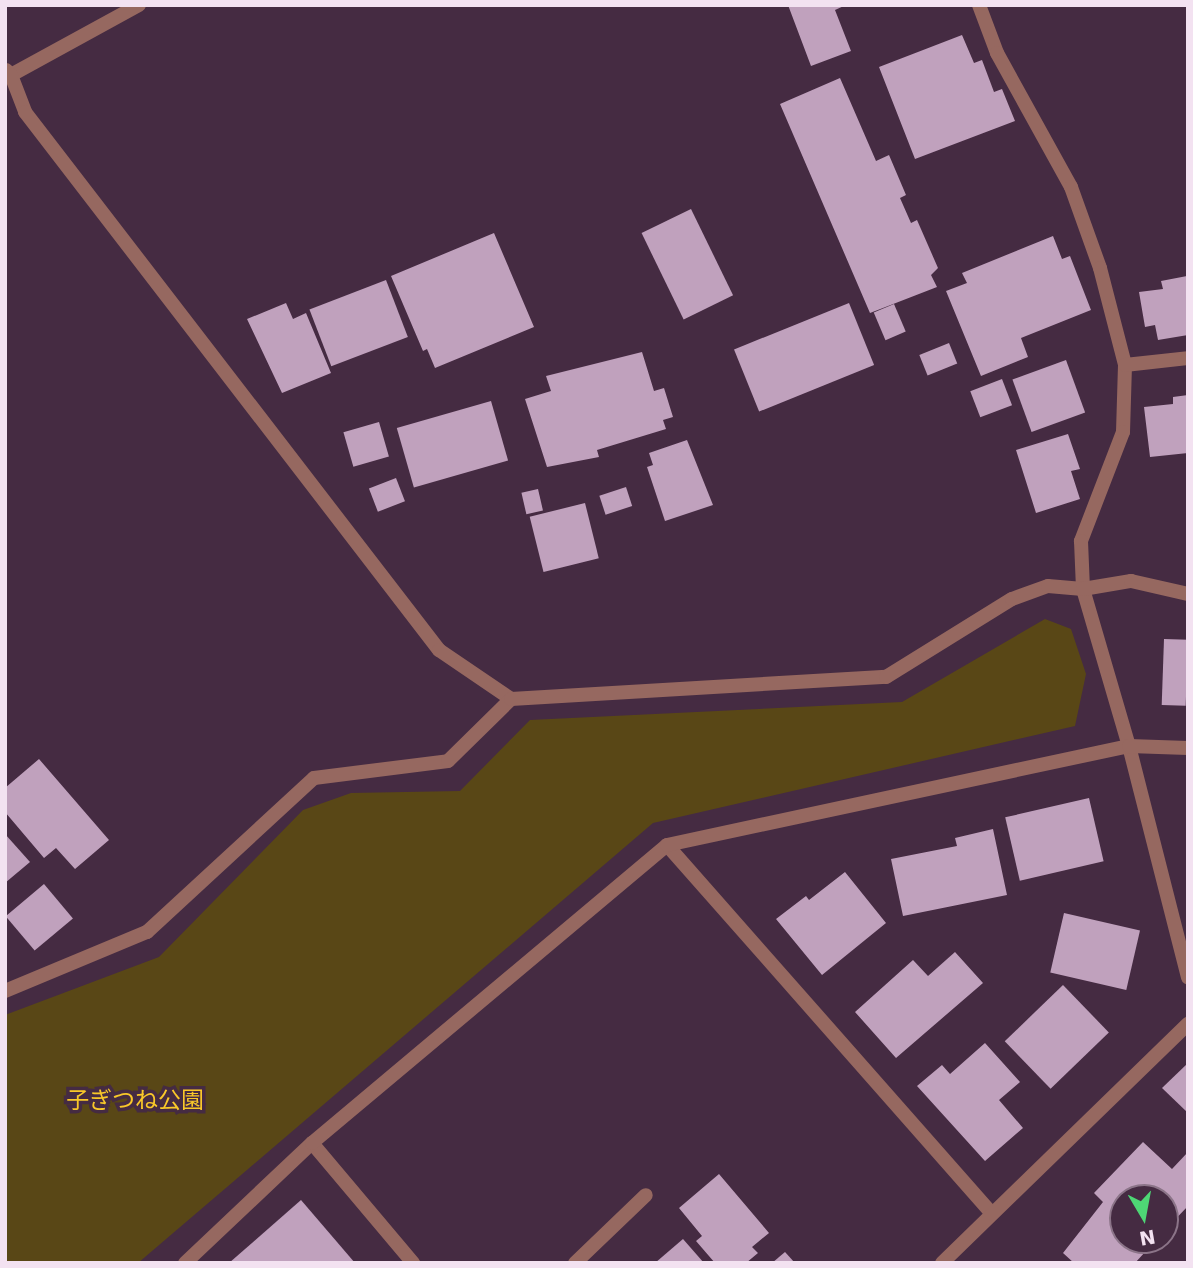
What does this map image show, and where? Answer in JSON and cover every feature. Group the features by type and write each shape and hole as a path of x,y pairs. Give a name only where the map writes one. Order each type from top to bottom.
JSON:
{"street":[{"path":"139,5 8,72 25,112 439,650 511,699 886,677 1012,600 1048,586 1083,589 1131,581 1188,594"},
{"path":"978,5 997,53 1071,187 1100,268 1125,365 1123,432 1081,541 1083,589 1129,746 1188,978"},
{"path":"1125,365 1188,358"},
{"path":"5,991 146,932 314,778 448,761 511,699"},
{"path":"185,1263 312,1143 667,845 1129,746 1188,748"},
{"path":"667,845 992,1213"},
{"path":"942,1263 1188,1024"},
{"path":"312,1143 413,1263"},
{"path":"575,1263 646,1195"}],"green space":[{"name":"子ぎつね公園","path":"1045,619 1071,629 1086,674 1075,726 653,823 138,1263 5,1263 5,1015 159,957 303,810 351,793 460,791 530,720 902,702"}],"building":[{"path":"788,5 846,5 835,10 851,51 811,66"},
{"path":"962,35 974,63 982,60 994,92 1002,89 1015,121 915,159 879,67"},
{"path":"840,78 876,161 889,155 906,195 900,198 911,223 917,220 938,268 931,275 937,287 870,313 780,104"},
{"path":"691,209 733,295 684,319 642,233"},
{"path":"494,233 534,327 435,368 427,349 423,351 391,276"},
{"path":"1053,236 1062,259 1070,256 1091,310 1021,338 1028,357 981,376 946,291 967,283 962,273"},
{"path":"1187,276 1188,335 1158,340 1155,325 1145,327 1139,292 1163,289 1161,281"},
{"path":"386,280 408,337 331,366 309,309"},
{"path":"286,303 293,319 306,313 331,373 282,393 247,319"},
{"path":"849,303 874,365 759,412 734,349"},
{"path":"894,304 906,332 885,340 874,313"},
{"path":"949,343 957,363 928,375 919,355"},
{"path":"642,352 654,391 664,388 673,417 663,420 666,429 597,450 599,457 547,467 525,399 551,391 546,376"},
{"path":"1066,360 1085,413 1032,432 1012,379"},
{"path":"1002,379 1012,405 980,417 970,391"},
{"path":"1188,395 1188,453 1150,457 1144,407 1173,404 1173,397"},
{"path":"491,401 508,461 414,488 397,428"},
{"path":"379,422 389,457 353,467 343,432"},
{"path":"1068,434 1080,469 1071,471 1080,499 1036,513 1016,450"},
{"path":"687,440 713,505 665,521 647,467 653,465 649,453"},
{"path":"396,478 405,501 378,512 369,488"},
{"path":"626,487 632,506 606,515 599,496"},
{"path":"538,489 543,510 526,514 521,493"},
{"path":"585,503 599,558 543,572 530,517"},
{"path":"1164,639 1188,640 1186,706 1162,705"},
{"path":"39,759 109,840 75,869 56,848 44,858 5,812 5,788"},
{"path":"1089,798 1104,861 1020,881 1005,817"},
{"path":"993,829 1007,895 903,916 891,859 957,846 955,838"},
{"path":"5,834 30,862 5,883"},
{"path":"845,872 886,923 822,975 776,919 806,896 809,900"},
{"path":"44,884 73,918 35,951 6,916"},
{"path":"1064,913 1140,931 1126,990 1050,972"},
{"path":"955,952 983,983 896,1058 855,1012 913,960 928,976"},
{"path":"1063,985 1109,1032 1051,1089 1005,1041"},
{"path":"985,1043 1020,1082 999,1100 1023,1128 985,1161 917,1086 942,1065 950,1074"},
{"path":"1188,1063 1188,1113 1162,1088"},
{"path":"1143,1142 1172,1169 1188,1152 1188,1206 1179,1215 1179,1184 1109,1184 1109,1254 1143,1254 1135,1263 1074,1263 1063,1253 1103,1202 1094,1193"},
{"path":"719,1174 769,1233 752,1247 758,1253 746,1263 715,1263 696,1241 702,1236 679,1208"},
{"path":"301,1200 355,1263 229,1263"},
{"path":"683,1239 704,1263 655,1263"},
{"path":"785,1252 795,1263 772,1263"}]}
